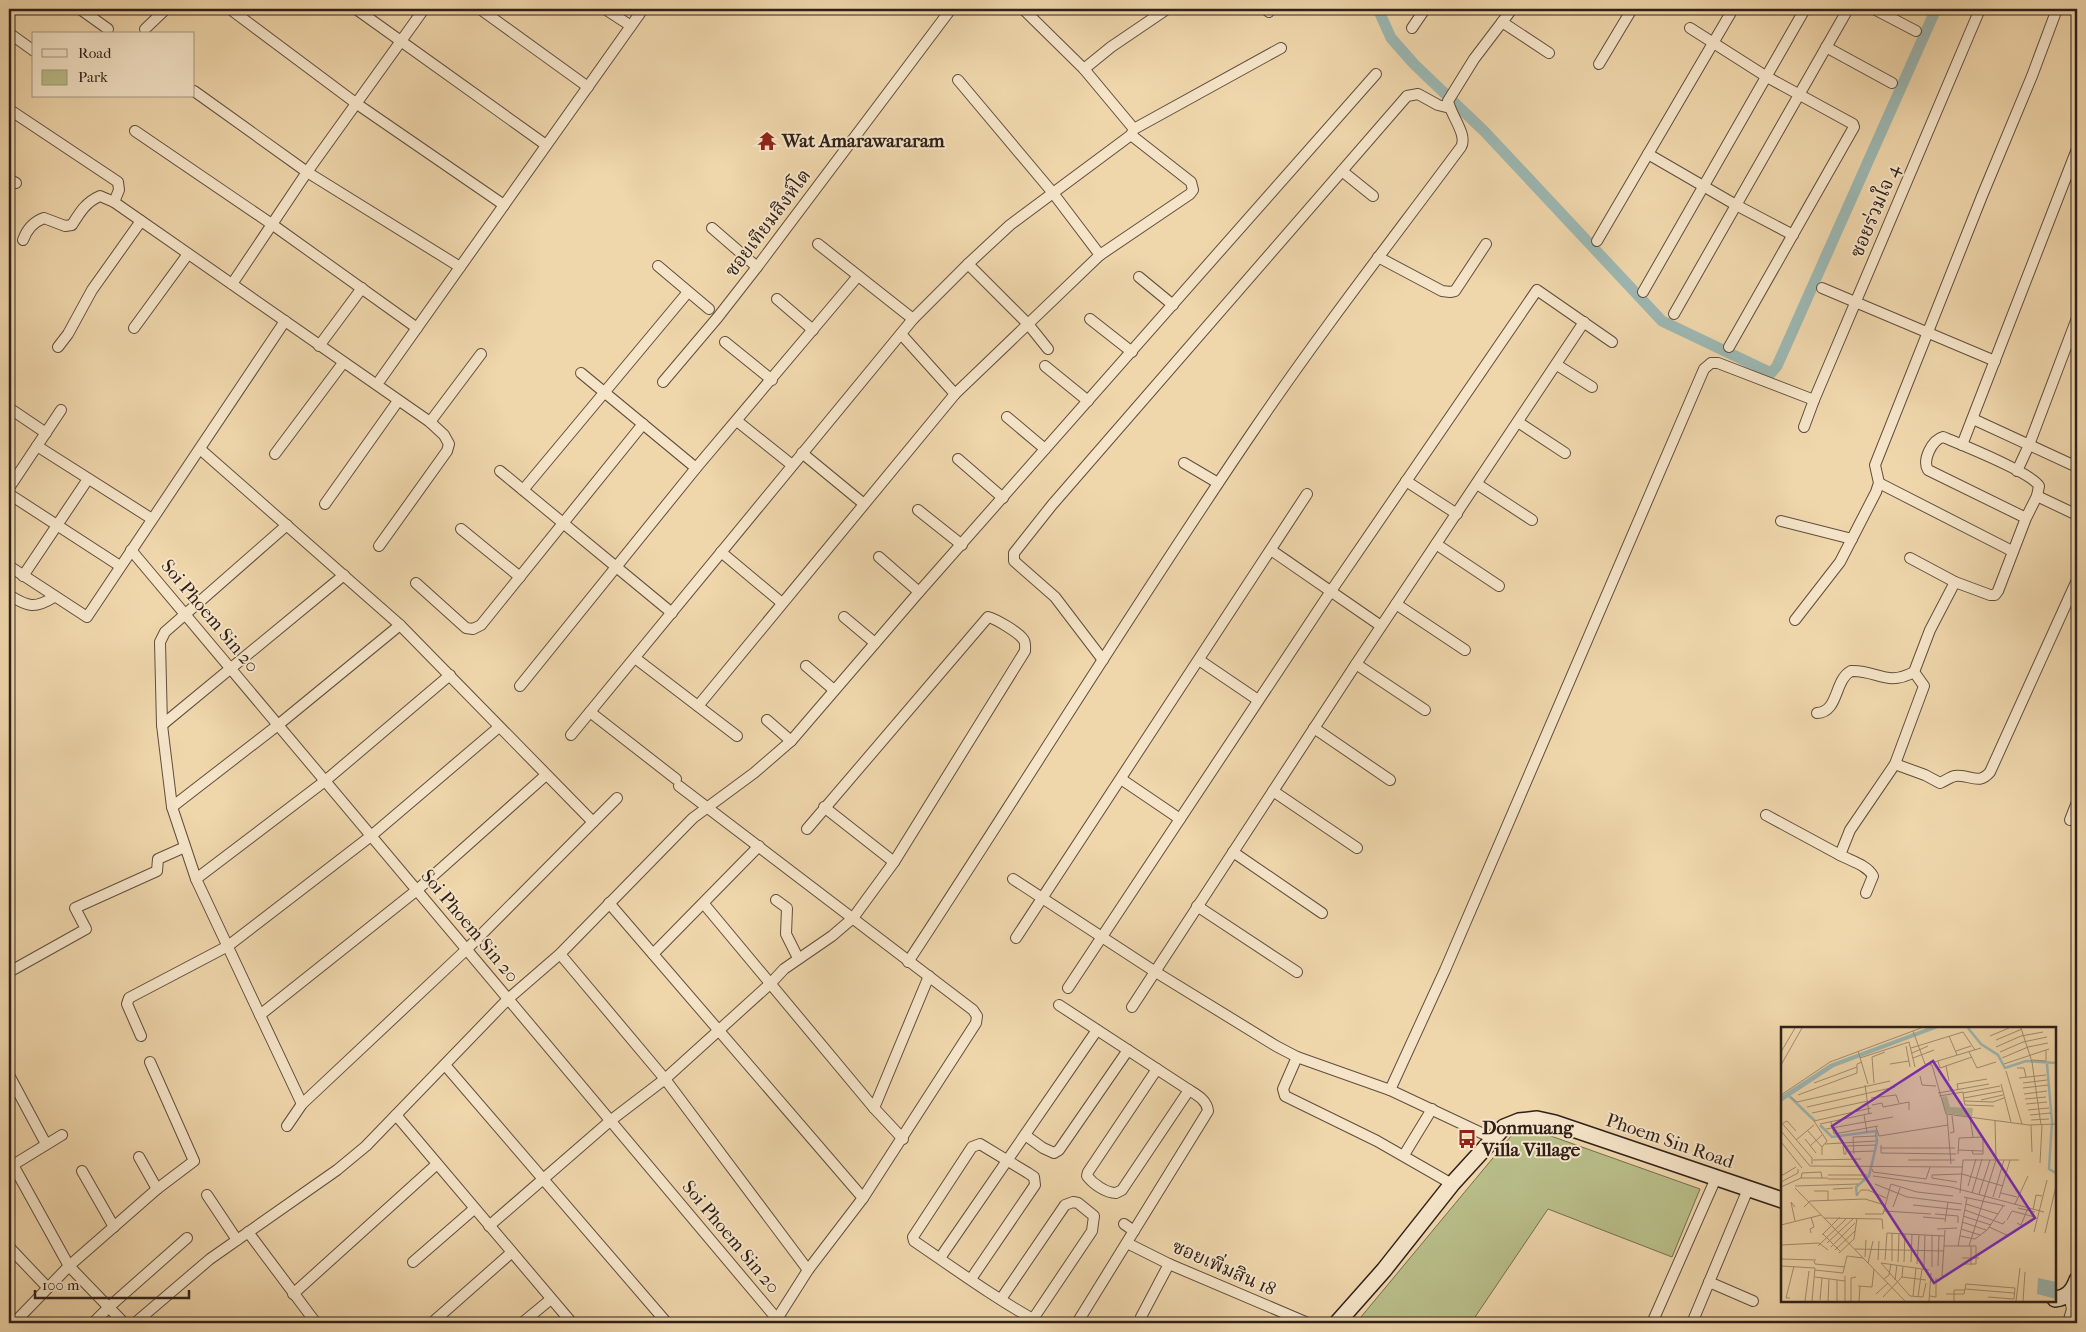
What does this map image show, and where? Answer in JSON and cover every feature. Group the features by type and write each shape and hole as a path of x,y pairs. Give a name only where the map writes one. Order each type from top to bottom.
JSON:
{"street":[{"path":"80,9 108,29"},
{"path":"145,30 166,9"},
{"path":"230,9 357,104 504,206"},
{"path":"356,9 546,145"},
{"path":"232,284 307,172 424,9"},
{"path":"480,9 588,87"},
{"path":"605,9 631,26"},
{"path":"380,380 643,9"},
{"name":"ซอยเทียมสิงห์โต","path":"663,382 757,267 951,9"},
{"path":"698,706 955,394 1100,255 1186,198 1193,190 1191,182 1133,132 1084,69 1026,9"},
{"path":"1084,69 1167,9"},
{"path":"1412,28 1424,9"},
{"path":"1103,660 1055,597 1014,561 1014,553 1052,505 1408,96 1418,94 1438,105 1450,101 1474,59 1512,9"},
{"path":"1599,64 1632,9"},
{"path":"1597,241 1733,9"},
{"path":"1643,292 1805,9"},
{"path":"1674,314 1848,9"},
{"path":"1874,9 1916,31"},
{"name":"ซอยร่วมใจ 4","path":"1804,427 1980,9"},
{"path":"1795,620 1840,562 1879,483 1875,465 2032,76 2057,9"},
{"path":"1502,22 1548,52"},
{"path":"1690,28 1767,77 1853,124 1853,131 1729,347"},
{"path":"9,33 32,49"},
{"path":"1826,47 1892,83"},
{"path":"571,735 913,319 968,264 1010,226 1133,132 1281,48"},
{"path":"134,1323 210,1259 337,1170 366,1146 508,999 560,954 693,818 754,773 791,741 919,592 1376,74"},
{"path":"958,80 1053,193 1100,255"},
{"path":"195,92 307,172 460,267"},
{"path":"908,962 1259,422 1464,142 1463,134 1450,101"},
{"path":"9,113 13,112 118,182 119,190 114,202"},
{"path":"135,131 273,225 417,328"},
{"path":"1962,445 2077,149"},
{"path":"1648,154 1736,206 1793,236"},
{"path":"1342,171 1372,196"},
{"path":"22,240 36,221 44,218 65,226 72,225 92,199 100,196 114,202 430,422 444,435 449,444 447,451 378,546"},
{"path":"58,346 68,334 92,290 141,221"},
{"path":"712,228 757,267"},
{"path":"818,244 913,319"},
{"path":"1378,257 1442,291 1450,292 1455,291 1486,244"},
{"path":"134,328 188,254"},
{"path":"968,264 1028,324 1048,349"},
{"path":"658,266 709,309"},
{"path":"520,686 696,468 858,276"},
{"path":"1139,277 1173,305"},
{"path":"320,346 362,288"},
{"path":"1822,288 1995,361"},
{"path":"1068,988 1331,591 1537,290 1612,342"},
{"path":"523,490 606,393 688,292"},
{"path":"777,299 813,330"},
{"path":"2017,471 2029,445 2077,318"},
{"path":"1090,319 1132,352"},
{"path":"9,566 87,617 285,321"},
{"path":"1132,1006 1381,626 1584,322"},
{"path":"901,334 955,394"},
{"path":"725,342 772,380"},
{"path":"430,422 481,354"},
{"path":"1390,1090 1457,943 1704,369 1711,362 1718,363 1814,400"},
{"path":"275,454 343,363"},
{"path":"1557,365 1592,387"},
{"path":"1045,366 1088,401"},
{"path":"581,373 696,468"},
{"path":"325,504 398,401"},
{"path":"9,408 46,433"},
{"path":"9,488 61,410"},
{"path":"1007,417 1045,449"},
{"path":"1973,419 2077,467"},
{"path":"737,421 792,465"},
{"path":"1518,422 1565,454"},
{"path":"416,583 466,628 473,629 481,625 643,424"},
{"path":"1910,558 1955,582 1995,596 2012,551 2037,496 2039,486 2037,483 2017,471 1962,445 1942,437 1939,438 1926,460 1926,467 1931,472 2026,518"},
{"path":"37,446 152,519"},
{"path":"200,449 400,625 593,822"},
{"path":"802,453 864,504"},
{"path":"958,459 1003,498"},
{"path":"1184,463 1218,484"},
{"path":"500,471 672,613"},
{"path":"23,576 88,478"},
{"path":"1406,481 1457,514"},
{"path":"1879,483 2012,551"},
{"path":"1477,484 1532,520"},
{"path":"9,494 120,566"},
{"path":"1016,938 1307,494"},
{"path":"2037,496 2077,515"},
{"path":"918,510 962,545"},
{"path":"1782,521 1852,539"},
{"path":"287,525 162,636 162,725 172,807 196,879 302,1104"},
{"path":"461,530 520,577"},
{"path":"1436,544 1499,586"},
{"name":"Soi Phoem Sin 20","path":"131,550 778,1322"},
{"path":"1271,550 1381,626"},
{"path":"721,552 782,603"},
{"path":"879,557 919,592"},
{"path":"162,725 344,576"},
{"path":"1894,764 1925,775 1940,783 1954,776 1979,780 1986,777 1990,772 2077,580"},
{"path":"1817,713 1829,709 1843,679 1851,672 1859,671 1886,679 1902,678 1914,672 1930,630 1955,582"},
{"path":"9,595 24,605 44,603 54,597"},
{"path":"1396,604 1465,650"},
{"path":"844,617 875,643"},
{"path":"489,1226 610,1121 665,1080 784,969 832,936 853,918 894,862 1025,651 1023,638 988,617 807,828"},
{"path":"172,807 278,725 400,625"},
{"path":"635,658 737,736"},
{"path":"1199,660 1258,700"},
{"path":"1356,664 1425,710"},
{"path":"806,666 834,690"},
{"path":"1840,855 1850,830 1894,764 1924,686 1914,672"},
{"path":"196,879 325,781 450,676"},
{"path":"590,712 706,807 908,962 929,976 973,1010 977,1016 976,1023 903,1139 863,1198 808,1270 778,1322"},
{"path":"767,720 791,741"},
{"path":"141,1036 127,1004 129,998 228,946 371,836 499,727"},
{"path":"1314,728 1390,780"},
{"path":"260,1015 417,890 546,775"},
{"path":"1121,779 1180,819"},
{"path":"1273,791 1357,848"},
{"path":"287,1126 302,1104 467,950 617,798"},
{"path":"2070,820 2077,802"},
{"path":"824,807 894,862"},
{"path":"1766,815 1865,867 1873,876 1866,893"},
{"path":"652,954 704,904 759,846"},
{"path":"9,972 86,930 75,908 157,871 158,860 186,847"},
{"path":"1233,852 1322,912"},
{"path":"1013,879 1154,972 1297,1057 1390,1090 1492,1138"},
{"path":"776,900 787,908 786,934 798,958"},
{"path":"609,903 863,1198"},
{"path":"704,904 874,1108 903,1139"},
{"path":"1197,906 1297,972"},
{"path":"560,954 665,1080 808,1270"},
{"path":"874,1108 929,976"},
{"path":"1058,1005 1189,1090 1205,1102 1208,1111 1077,1323"},
{"path":"940,1258 1097,1030"},
{"path":"1025,1135 1048,1151 1054,1153 1059,1150 1128,1050"},
{"path":"1297,1057 1283,1089 1285,1096 1404,1155 1452,1184"},
{"path":"14,1323 69,1266 157,1189 194,1161 150,1062"},
{"path":"445,1065 667,1323"},
{"path":"1157,1069 1088,1172 1087,1176 1090,1180 1106,1190 1116,1193 1122,1190 1189,1090"},
{"path":"9,1075 46,1144"},
{"path":"1404,1155 1432,1110"},
{"path":"396,1115 572,1323"},
{"name":"Phoem Sin Road","path":"1337,1323 1384,1270 1452,1184 1492,1138 1504,1127 1519,1121 1537,1119 1580,1130 1781,1200"},
{"path":"62,1135 11,1167 69,1266 124,1323"},
{"path":"971,1279 1035,1185 1034,1177 985,1145 976,1144 972,1146 913,1237 914,1241 940,1258 971,1279 1001,1299 1036,1321 1092,1231 1094,1216 1073,1202 1065,1205 1001,1299"},
{"path":"139,1157 157,1189"},
{"path":"293,1294 343,1251 365,1227 437,1164"},
{"path":"82,1171 114,1226"},
{"path":"1652,1323 1716,1178"},
{"path":"1692,1323 1748,1189"},
{"path":"207,1195 237,1240"},
{"path":"413,1262 474,1209"},
{"path":"1124,1224 1134,1231"},
{"path":"248,1232 316,1323"},
{"path":"93,1323 187,1238"},
{"name":"ซอยเพิ่มสิน 18","path":"1127,1243 1169,1264 1308,1323"},
{"path":"10,1251 48,1288"},
{"path":"434,1321 511,1253"},
{"path":"1141,1317 1169,1264"},
{"path":"2068,1323 2072,1309 2062,1297 2077,1280"},
{"path":"1709,1282 1753,1301"},
{"path":"522,1323 551,1299"}],"green space":[{"path":"1534,1130 1700,1189 1672,1257 1548,1209 1471,1323 1356,1323 1512,1135 1520,1131"}],"waterway":[{"path":"1378,9 1391,38 1414,64 1485,132 1662,321 1771,373 1777,366 1936,9"}],"place":[{"name":"Wat Amarawararam","path":"767,141"},
{"name":"Donmuang Villa Village","path":"1467,1139"}]}
